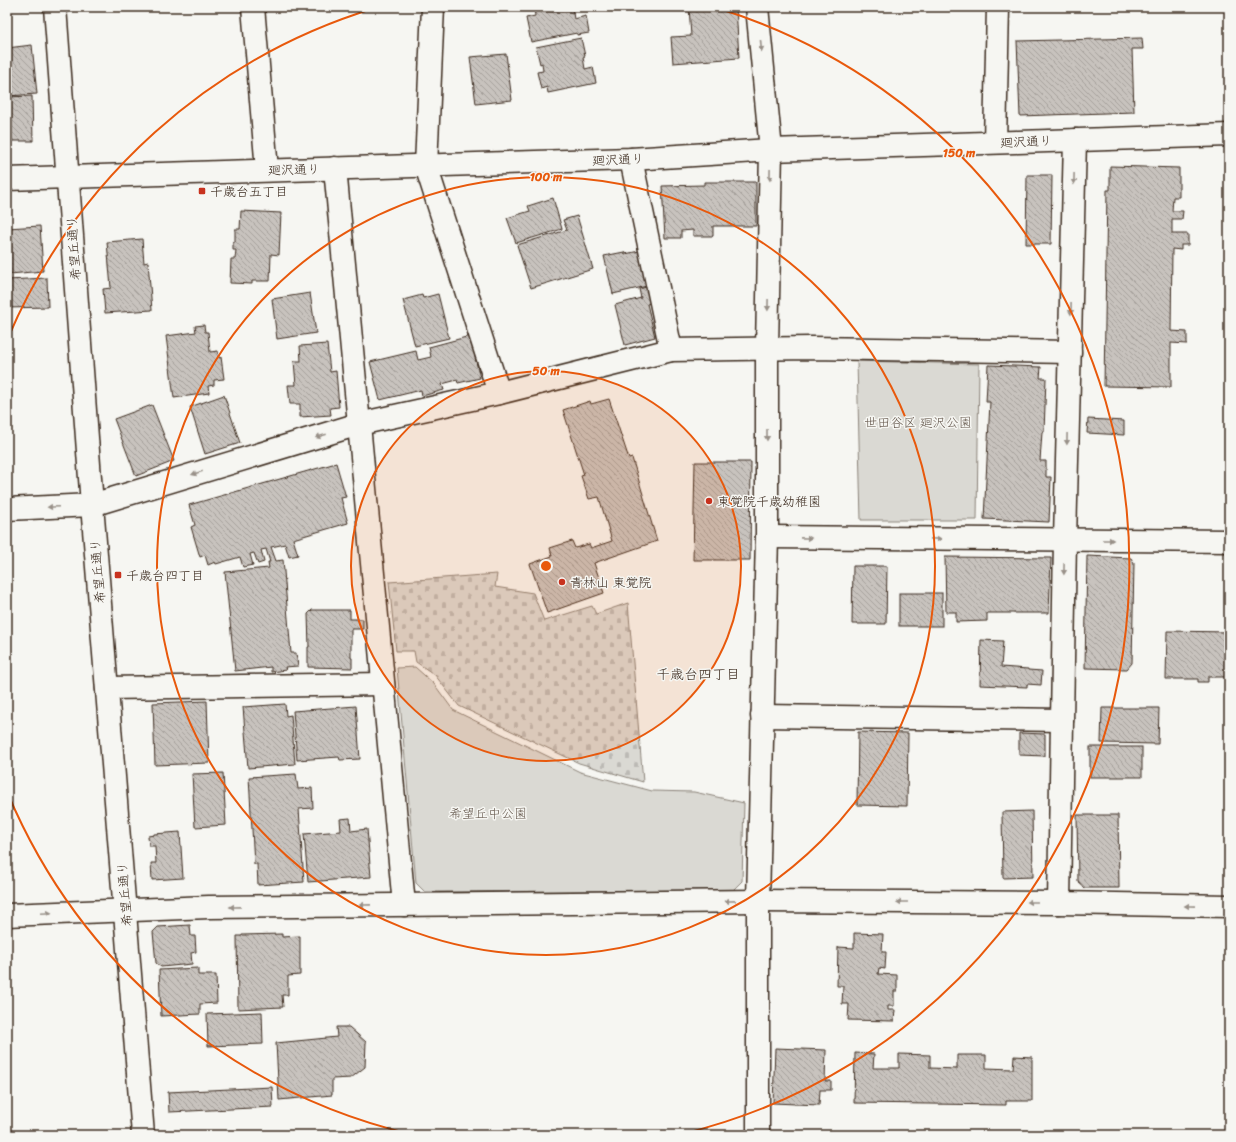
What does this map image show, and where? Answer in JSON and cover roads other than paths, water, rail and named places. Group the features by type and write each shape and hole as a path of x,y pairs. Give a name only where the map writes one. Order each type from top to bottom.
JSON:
{"street":[{"name":"希望丘通り","path":"55,7 92,505 143,1135"},
{"path":"253,7 267,170"},
{"path":"433,7 426,166 499,393"},
{"path":"757,7 771,150 767,348 767,538 758,901 758,1135"},
{"path":"995,142 998,7"},
{"name":"廻沢通り","path":"7,179 631,159 771,150 1229,135"},
{"path":"1058,903 1075,140"},
{"path":"631,159 671,350"},
{"path":"335,168 404,905"},
{"path":"7,509 92,505 359,424 499,393 671,350 767,348 1070,352"},
{"path":"767,538 1229,541"},
{"path":"107,688 383,684"},
{"path":"762,716 1062,720"},
{"path":"7,915 125,910 758,901 1229,906"}],"place":[{"name":"千歳台五丁目","path":"202,191"},
{"name":"東覚院千歳幼稚園","path":"709,501"},
{"name":"千歳台四丁目","path":"118,575"},
{"name":"青林山 東覚院","path":"562,582"}],"district":[{"name":"千歳台四丁目","path":"698,674"}],"park label":[{"name":"世田谷区 廻沢公園","path":"918,422"},
{"name":"希望丘中公園","path":"488,813"}]}
